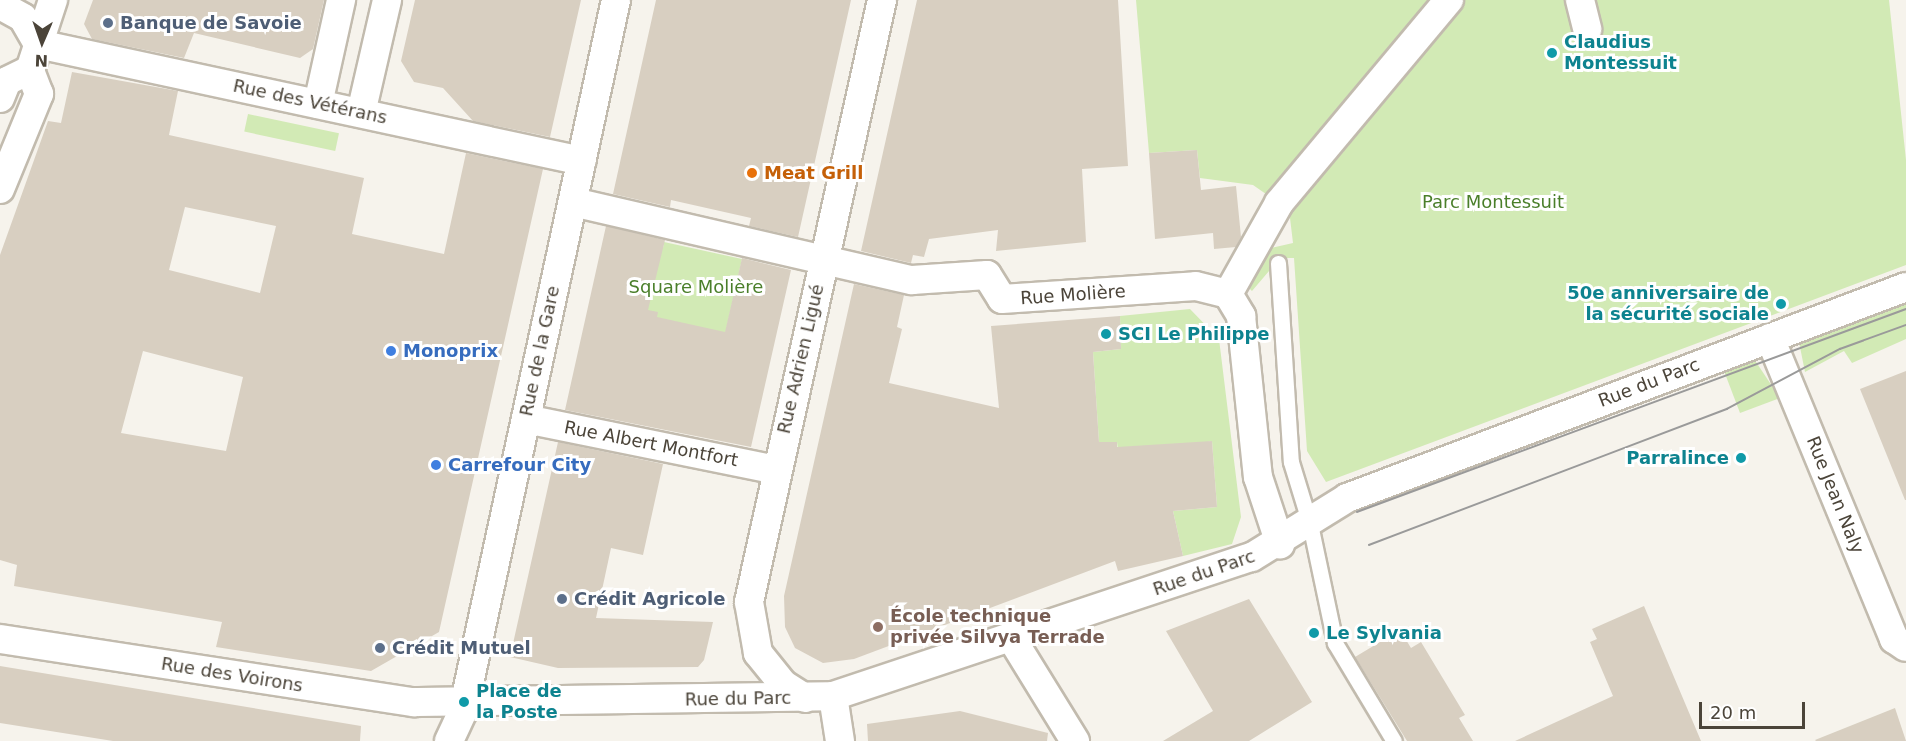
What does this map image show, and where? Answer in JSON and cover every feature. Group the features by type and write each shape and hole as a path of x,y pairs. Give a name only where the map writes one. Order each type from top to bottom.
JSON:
{"street":[{"path":"0,98 7,81 34,57 53,0"},
{"path":"318,104 341,0"},
{"path":"361,113 387,0"},
{"name":"Rue de la Gare","path":"449,741 465,702 616,0"},
{"name":"Rue Adrien Ligué","path":"819,697 773,675 758,653 750,629 750,589 882,0"},
{"path":"1280,544 1258,477 1241,316 1228,294 1279,203 1449,0"},
{"path":"1580,0 1587,28"},
{"path":"0,5 23,18 34,57 39,94 0,189"},
{"name":"Rue des Vétérans","path":"34,57 78,52 582,161"},
{"name":"Rue Molière","path":"573,202 912,280 987,275 996,296 1010,300 1196,286 1228,294"},
{"name":"Rue du Parc","path":"465,702 819,697 1012,639 1280,544 1347,498 1906,287"},
{"name":"Rue Jean Naly","path":"1770,338 1894,639 1906,647"},
{"name":"Rue Albert Montfort","path":"526,419 776,470"},
{"name":"Rue des Voirons","path":"0,639 381,699 465,702"},
{"path":"1012,639 1075,741"},
{"path":"819,697 840,741"}],"lane":[{"path":"1278,263 1289,444 1310,524 1335,643 1394,741"}],"green space":[{"name":"Parc Montessuit","path":"1136,0 1889,0 1906,160 1906,265 1326,482 1307,451 1294,258 1280,258 1252,291 1242,281 1267,249 1293,243 1290,218 1279,203 1253,185 1200,178 1197,150 1149,153"},
{"path":"248,114 339,133 335,151 244,132"},
{"name":"Square Molière","path":"664,242 742,259 722,348 663,334 643,309 657,247 663,248"},
{"path":"1906,304 1906,339 1852,363 1844,351 1805,372 1799,342"},
{"path":"1190,309 1219,339 1241,517 1232,544 1183,556 1173,511 1217,507 1212,441 1119,460 1117,442 1099,442 1093,352 1121,349 1120,316"},
{"path":"1754,359 1780,398 1740,413 1724,371"}],"building":[{"path":"93,0 324,0 313,49 300,58 194,33 184,58 92,39 84,24"},
{"path":"415,0 581,0 550,137 473,121 443,88 414,82 401,61"},
{"path":"656,0 851,0 798,237 749,226 751,218 671,200 670,207 613,194"},
{"path":"917,0 1118,0 1128,166 1082,169 1086,242 996,251 998,230 929,239 924,257 913,255 911,263 861,251"},
{"path":"72,72 178,91 169,135 364,178 352,234 444,254 466,153 543,169 439,632 371,671 216,647 222,622 14,586 17,565 0,560 0,255 48,121 61,123","holes":["185,207 276,226 260,293 169,270","143,351 243,377 226,451 121,433"]},
{"path":"1197,150 1201,190 1236,186 1241,237 1236,247 1214,249 1213,233 1155,239 1149,153"},
{"path":"606,226 665,240 648,310 658,312 657,317 725,332 742,258 791,270 751,447 565,410"},
{"path":"854,284 904,295 897,327 902,329 889,383 999,408 991,326 1120,316 1121,349 1093,352 1099,442 1117,442 1117,447 1212,441 1217,507 1173,511 1183,556 1118,571 1115,561 854,659 823,663 795,648 785,627 784,596"},
{"path":"1906,371 1906,500 1905,500 1860,389"},
{"path":"558,442 663,464 643,555 611,548 596,618 713,622 704,660 698,667 558,668 510,657"},
{"path":"1249,599 1312,702 1249,741 1163,741 1213,711 1166,631"},
{"path":"1644,606 1701,741 1515,741 1613,696 1590,642 1597,639 1592,629"},
{"path":"1400,630 1411,648 1421,642 1465,715 1459,718 1473,741 1407,741 1355,657"},
{"path":"0,666 361,726 360,741 113,741 0,723"},
{"path":"1895,708 1906,741 1815,740"},
{"path":"960,711 1048,733 1047,741 868,741 867,724"}],"tram line":[{"path":"1357,512 1906,309"},
{"path":"1369,545 1727,409 1840,349 1906,325"}],"place":[{"name":"Banque de Savoie","path":"108,23"},
{"name":"Claudius Montessuit","path":"1552,53"},
{"name":"Meat Grill","path":"752,173"},
{"name":"50e anniversaire de la sécurité sociale","path":"1781,304"},
{"name":"SCI Le Philippe","path":"1106,334"},
{"name":"Monoprix","path":"391,351"},
{"name":"Parralince","path":"1741,458"},
{"name":"Carrefour City","path":"436,465"},
{"name":"Crédit Agricole","path":"562,599"},
{"name":"École technique privée Silvya Terrade","path":"878,627"},
{"name":"Le Sylvania","path":"1314,633"},
{"name":"Crédit Mutuel","path":"380,648"},
{"name":"Place de la Poste","path":"464,702"}]}
